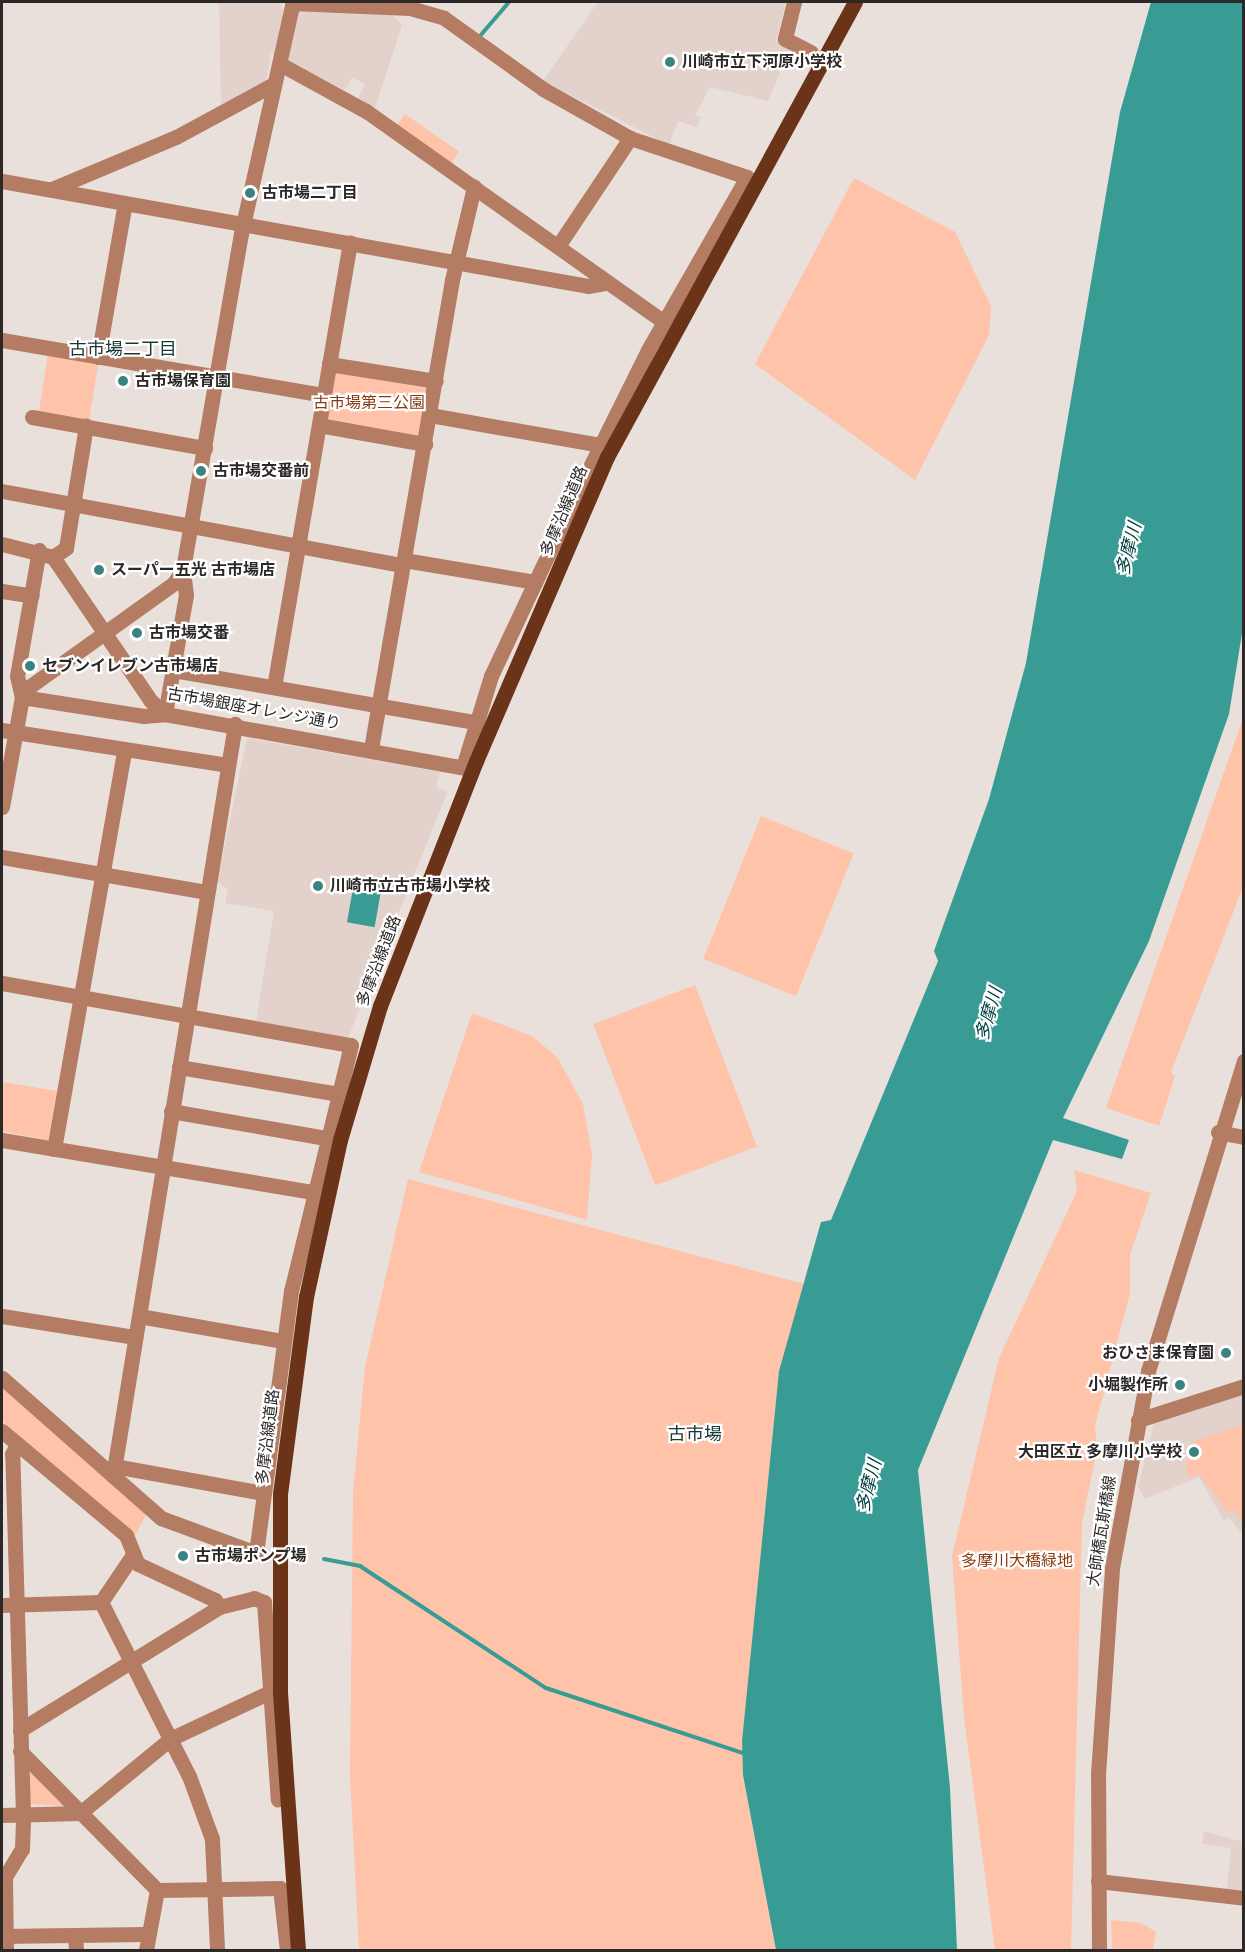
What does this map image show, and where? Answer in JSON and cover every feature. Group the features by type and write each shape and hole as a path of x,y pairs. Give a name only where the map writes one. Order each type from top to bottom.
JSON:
{"main road":[{"name":"多摩沿線道路","path":"298,1950 278,1600 280,1494 298,1345 339,1140 380,1006 467,768 607,457 855,2"}],"street":[{"path":"22,697 144,716 165,714 186,595 183,569 244,222 292,2 410,8 444,18 543,89 630,138 747,177 664,322 535,582 474,722 467,768"},
{"path":"794,2 785,39 811,52"},
{"path":"280,64 343,96 558,246 605,283 664,322"},
{"path":"51,189 176,137 274,84"},
{"path":"558,246 630,138"},
{"path":"2,181 244,222 588,286 605,283"},
{"path":"371,748 457,261 474,187"},
{"path":"98,357 125,203"},
{"path":"274,687 350,242"},
{"path":"2,340 324,395"},
{"path":"329,364 436,381"},
{"path":"430,415 601,445"},
{"path":"32,417 205,448"},
{"path":"319,425 425,444"},
{"path":"2,544 46,554 66,548 86,426"},
{"path":"2,491 298,547 535,582"},
{"path":"22,697 17,676 32,596 46,554"},
{"name":"古市場銀座オレンジ通り","path":"46,554 165,714 371,748 467,768"},
{"path":"2,807 8,731 22,697 39,678 174,583 183,569"},
{"path":"2,591 32,596"},
{"path":"173,670 474,722"},
{"path":"114,1471 235,724"},
{"path":"8,731 227,765"},
{"path":"54,1149 124,750"},
{"path":"2,857 206,892"},
{"path":"2,982 351,1045 312,1192 282,1341 262,1493 259,1550 249,1554 161,1518 114,1471 2,1378"},
{"name":"大師橋瓦斯橋線","path":"1099,1950 1098,1774 1111,1585 1138,1420 1218,1132 1244,1060"},
{"path":"179,1067 339,1094"},
{"path":"171,1112 326,1138"},
{"path":"1218,1132 1244,1137"},
{"path":"2,1140 312,1192"},
{"path":"2,1316 135,1337"},
{"path":"138,1316 282,1341"},
{"path":"1138,1420 1244,1386"},
{"path":"2,1431 126,1535 132,1556 138,1564 215,1600 219,1607"},
{"path":"17,1445 12,1454 9,1605 20,1730 23,1815 21,1849 5,1877 4,1941 76,1943 145,1934"},
{"path":"114,1471 262,1493"},
{"path":"101,1602 132,1556"},
{"path":"20,1730 219,1607 246,1596 264,1602 278,1800"},
{"path":"9,1605 101,1602"},
{"path":"101,1602 170,1739 212,1839 217,1950"},
{"path":"2,1815 80,1813 170,1739 270,1692"},
{"path":"20,1751 157,1890 214,1886 280,1888 287,1950"},
{"path":"1098,1881 1244,1898"},
{"path":"146,1950 145,1934 157,1890"}],"shaded area":[{"path":"219,2 282,2 281,9 391,13 402,25 374,111 358,97 365,85 353,77 345,90 271,53 266,83 221,105"},
{"name":"川崎市立下河原小学校","path":"598,2 786,2 776,41 790,48 768,101 710,87 695,116 701,117 697,127 678,121 669,145 543,81"},
{"name":"川崎市立古市場小学校","path":"247,738 440,772 436,788 448,791 348,1038 256,1022 274,911 225,903 228,889 217,882"},
{"name":"大田区立 多摩川小学校","path":"1243,1391 1243,1535 1229,1517 1224,1521 1199,1477 1145,1499 1138,1486 1155,1419"},
{"path":"1204,1831 1243,1842 1243,1892 1227,1889 1231,1848 1202,1844"}],"green space":[{"path":"405,114 459,152 449,166 395,128"},
{"path":"854,178 955,232 991,306 989,335 915,480 755,364"},
{"path":"48,354 98,362 89,421 39,413"},
{"name":"古市場第三公園","path":"331,371 425,386 429,392 420,436 324,418"},
{"path":"1243,718 1243,887 1171,1072 1175,1076 1159,1126 1106,1108"},
{"path":"761,816 854,853 796,996 703,959"},
{"path":"695,985 757,1147 655,1186 593,1024"},
{"path":"472,1013 532,1036 557,1057 583,1104 592,1154 587,1220 419,1172"},
{"path":"2,1082 57,1091 48,1140 2,1131"},
{"name":"多摩川大橋緑地","path":"1074,1170 1151,1193 1130,1255 1130,1293 1095,1426 1097,1451 1082,1522 1071,1950 995,1950 964,1718 952,1556 999,1358 1077,1191"},
{"path":"408,1179 804,1284 779,1371 742,1741 743,1775 776,1950 359,1950 350,1775 353,1493 365,1367"},
{"path":"2,1384 147,1513 135,1536 2,1421"},
{"path":"1244,1425 1243,1522 1233,1509 1228,1513 1199,1474 1191,1477 1185,1470 1192,1442"},
{"path":"29,1768 65,1806 29,1804"},
{"path":"1111,1920 1141,1923 1156,1932 1153,1950 1112,1950"}],"water":[{"name":"多摩川","path":"1151,2 1243,2 1244,621 1229,714 1149,941 1063,1118 1129,1140 1122,1159 1053,1140 918,1470 950,1788 957,1950 776,1950 743,1775 742,1741 779,1371 821,1222 831,1220 938,961 934,951 989,799 1026,663 1120,112"},
{"path":"355,877 383,882 375,927 347,922"}],"waterway":[{"path":"480,36 509,2"},
{"path":"324,1559 360,1566 546,1688 742,1753"}],"place":[{"name":"川崎市立下河原小学校","path":"670,62"},
{"name":"古市場二丁目","path":"250,193"},
{"name":"古市場保育園","path":"123,381"},
{"name":"古市場交番前","path":"201,471"},
{"name":"スーパー五光 古市場店","path":"99,570"},
{"name":"古市場交番","path":"137,633"},
{"name":"セブンイレブン古市場店","path":"30,666"},
{"name":"川崎市立古市場小学校","path":"318,886"},
{"name":"おひさま保育園","path":"1226,1353"},
{"name":"小堀製作所","path":"1180,1385"},
{"name":"大田区立 多摩川小学校","path":"1194,1452"},
{"name":"古市場ポンプ場","path":"183,1556"}],"district":[{"name":"古市場二丁目","path":"123,349"},
{"name":"古市場","path":"695,1434"}]}
